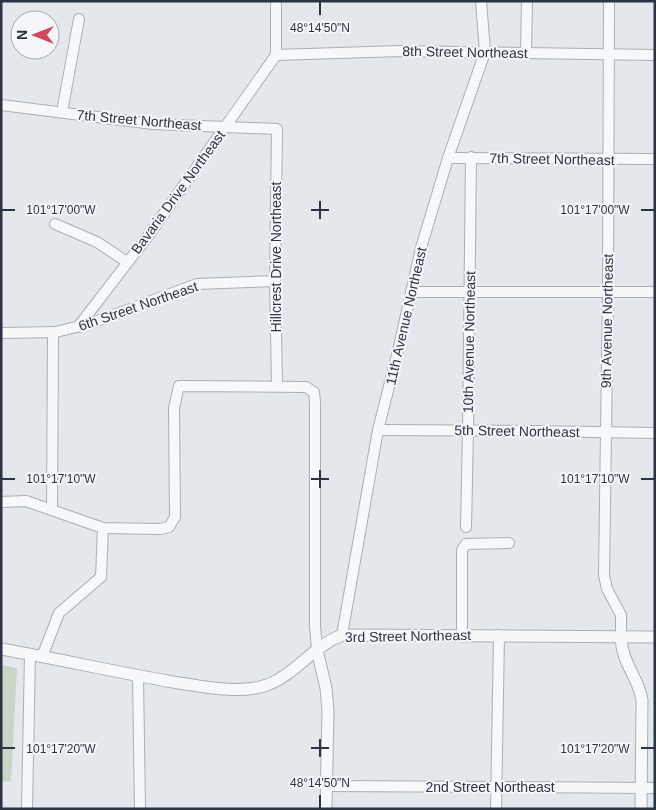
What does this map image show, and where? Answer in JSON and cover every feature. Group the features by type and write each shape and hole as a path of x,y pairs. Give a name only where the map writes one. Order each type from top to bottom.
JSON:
{"street":[{"path":"276,1 276,55"},
{"name":"11th Avenue Northeast","path":"342,635 378,430 421,248 448,158 485,52 481,1"},
{"path":"526,53 527,1"},
{"name":"9th Avenue Northeast","path":"608,1 609,160 604,575 607,589 621,615 621,637"},
{"path":"62,112 79,20"},
{"name":"8th Street Northeast","path":"276,55 400,51 655,55"},
{"name":"Bavaria Drive Northeast","path":"78,327 148,236 276,55"},
{"name":"7th Street Northeast","path":"1,105 153,124 277,129"},
{"name":"Hillcrest Drive Northeast","path":"277,129 275,281 277,386"},
{"name":"10th Avenue Northeast","path":"466,527 471,157"},
{"name":"7th Street Northeast","path":"448,158 655,159"},
{"path":"55,224 97,242 127,262"},
{"name":"6th Street Northeast","path":"1,334 54,332 78,327 197,284 275,281"},
{"path":"411,292 655,292"},
{"path":"52,509 54,332"},
{"path":"1,502 26,501 103,528 142,529 169,527 175,517 174,408 179,386 306,387 314,392 315,626 317,650 326,688 328,711 326,809"},
{"name":"5th Street Northeast","path":"378,430 655,433"},
{"path":"42,657 59,613 101,577 103,528"},
{"path":"462,635 462,550 466,544 509,543"},
{"name":"3rd Street Northeast","path":"1,649 138,676 214,688 254,688 282,678 301,665 330,640 342,635 655,637"},
{"path":"496,809 499,635"},
{"path":"621,637 624,658 639,688 642,700 641,809"},
{"path":"27,809 30,654"},
{"path":"138,676 140,809"},
{"name":"2nd Street Northeast","path":"326,786 655,788"}],"green space":[{"path":"1,665 17,668 11,781 1,782"}]}
